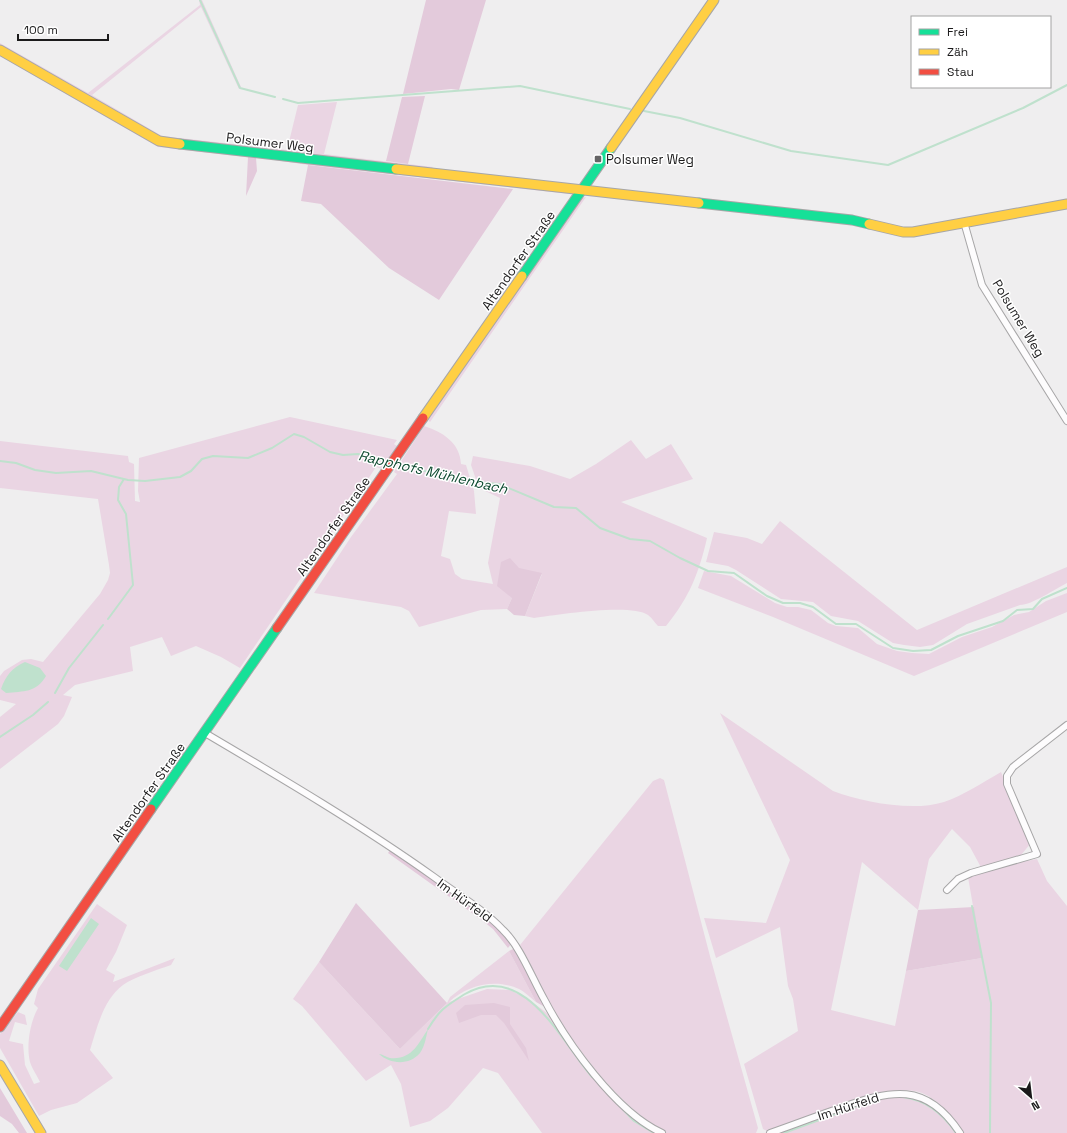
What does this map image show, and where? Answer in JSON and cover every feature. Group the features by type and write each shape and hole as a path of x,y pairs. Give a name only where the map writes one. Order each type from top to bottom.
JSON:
{"street":[{"name":"Altendorfer Straße","path":"0,1027 714,0"},
{"name":"Polsumer Weg","path":"0,50 159,141 287,157 852,220 903,232 913,232 1067,204"},
{"name":"Polsumer Weg","path":"964,222 982,285 1067,421"},
{"path":"947,890 958,879 971,873 1037,854 1007,784 1007,776 1013,767 1067,725"},
{"name":"Im Hürfeld","path":"205,733 392,847 477,908 504,930 516,946 549,1009 585,1062 623,1104 654,1130 662,1133"},
{"path":"0,1065 41,1133"},
{"name":"Im Hürfeld","path":"770,1133 868,1098 889,1093 909,1094 926,1099 942,1109 960,1133"}],"shaded area":[{"path":"199,0 202,0 241,87 239,89 201,7 92,95 162,136 287,150 298,105 337,102 324,154 433,167 430,170 166,140 0,46 0,43 88,93 200,5"},
{"path":"426,0 486,0 459,90 451,89 403,94"},
{"path":"0,52 155,141 255,156 256,158 158,147 0,56"},
{"path":"425,96 408,164 386,161 402,97"},
{"path":"248,157 256,158 257,171 246,196"},
{"path":"270,157 569,189 570,194 308,165 268,159"},
{"path":"308,165 513,189 439,300 389,268 321,204 301,201"},
{"path":"586,197 430,422 428,420 582,198"},
{"path":"290,417 397,440 394,444 397,446 382,469 376,467 240,668 221,657 196,646 171,656 162,637 130,647 133,671 75,685 63,695 72,697 64,716 58,724 0,769 0,717 16,704 0,700 0,676 4,671 22,660 31,659 43,662 100,594 108,580 110,573 98,499 0,488 0,441 128,456 129,462 134,464 135,501 140,502 138,491 139,458"},
{"path":"424,426 444,435 454,444 460,457 461,464 466,465 474,491 476,514 449,511 441,556 450,559 455,574 462,579 493,584 488,563 500,498 479,488 471,465 473,456 530,466 570,479 596,464 631,440 646,459 671,444 693,479 621,502 707,538 697,574 687,595 674,616 666,626 658,626 648,615 626,610 593,611 534,618 525,616 542,574 512,598 507,609 481,610 419,627 409,611 401,607 314,593 351,537 397,474 394,472"},
{"path":"780,521 917,630 1067,567 1067,583 1031,602 967,624 933,645 920,647 893,643 858,621 831,616 813,602 781,599 728,566 706,562 714,532 747,538 762,544"},
{"path":"510,558 519,568 542,573 525,616 514,615 507,609 512,598 497,586 501,562"},
{"path":"704,571 731,576 775,603 787,607 798,607 811,610 828,623 836,626 858,628 877,644 897,651 912,653 929,654 962,637 992,627 1014,615 1029,612 1046,601 1067,593 1067,612 914,676 773,617 698,588"},
{"path":"25,662 40,668 46,676 38,686 34,688 6,693 1,689 7,676 13,669"},
{"path":"720,713 833,791 858,799 903,806 931,805 944,802 966,792 1001,772 1031,843 1021,855 1009,858 1011,864 1037,859 1047,881 1067,906 1067,1133 963,1133 950,1115 935,1100 922,1093 907,1090 869,1096 848,1102 773,1130 767,1131 763,1129 744,1064 798,1031 793,999 788,986 780,927 716,958 704,918 766,923 790,860","holes":["952,829 970,847 983,871 968,877 982,958 906,971 895,1026 831,1010 862,862 918,910 929,859"]},
{"path":"660,778 664,780 711,960 758,1128 756,1133 667,1133 633,1109 601,1076 573,1040 551,1005 520,945 653,781"},
{"path":"391,849 487,918 500,930 511,944 508,948 493,929 388,853"},
{"path":"356,903 447,1003 400,1049 319,962"},
{"path":"97,904 127,925 116,952 106,970 115,975 113,982 175,958 171,965 139,976 123,985 110,998 98,1024 90,1050 113,1078 77,1103 51,1110 39,1116 0,1048 0,1034 18,1012 25,1015 27,1025 15,1022 9,1041 23,1044 25,1065 34,1084 40,1082 31,1065 28,1049 31,1027 38,1008 34,1004 38,989"},
{"path":"974,907 982,958 906,971 918,910"},
{"path":"91,918 99,924 67,971 59,966"},
{"path":"515,948 545,1007 536,1002 509,951"},
{"path":"509,951 536,1002 519,989 500,984 491,984 482,985 464,991 449,1002 487,989 510,990 528,999 547,1013 610,1095 643,1125 658,1133 542,1133 498,1073 483,1068 448,1108 430,1121 410,1127 401,1084 391,1065 366,1081 302,1006 293,999 319,962 400,1049 447,1003 450,997"},
{"path":"494,1003 510,1007 510,1024 526,1048 529,1061 504,1023 496,1015 481,1015 459,1023 456,1013 465,1005"},
{"path":"428,1029 422,1050 416,1057 405,1062 394,1062 379,1054 390,1058 398,1058 409,1054 414,1050"},
{"path":"0,1088 27,1133 19,1133 12,1124 0,1116"},
{"path":"891,1096 922,1101 930,1105 944,1116 958,1133 779,1133 857,1104"}],"waterway":[{"path":"200,0 240,88 275,97"},
{"path":"644,111 680,118 791,151 888,165 1023,108 1067,85"},
{"path":"283,99 298,103 520,86 630,109"},
{"name":"Rapphofs Mühlenbach","path":"0,461 16,463 35,470 56,473 91,471 128,480 145,481 180,477 191,471 202,459 213,456 248,458 272,448 294,434 304,437 330,452 343,455 358,454 391,462"},
{"name":"Rapphofs Mühlenbach","path":"395,463 463,481 499,484 554,507 576,508 600,528 630,539 650,541 680,558 708,571 734,573 767,596 783,603 800,603 813,607 836,624 856,624 893,648 913,651 931,650 958,636 1003,621 1017,610 1033,609 1042,599 1067,588"},
{"path":"108,619 133,585 126,514 118,500 119,487 124,479"},
{"path":"55,693 69,668 103,625"},
{"path":"0,737 33,715 48,702"},
{"path":"972,906 991,1003 990,1133"},
{"path":"428,1029 444,1008 465,994 486,986 505,988 523,996 539,1009 554,1026 592,1077"},
{"path":"599,1084 634,1121 654,1133"},
{"path":"903,1097 920,1101 934,1109 946,1120 956,1133"},
{"path":"784,1133 868,1102"}],"traffic: fast":[{"path":"180,144 396,169"},
{"path":"522,276 611,148"},
{"path":"699,203 852,220 869,224"},
{"path":"151,809 277,628"}],"traffic: slow":[{"path":"611,148 714,0"},
{"path":"0,50 159,141 180,144"},
{"path":"396,169 699,203"},
{"path":"869,224 903,232 913,232 1067,204"},
{"path":"423,418 522,276"},
{"path":"0,1065 41,1133"}],"traffic: jam":[{"path":"277,628 423,418"},
{"path":"0,1027 151,809"}],"place":[{"name":"Polsumer Weg","path":"598,159"}]}
